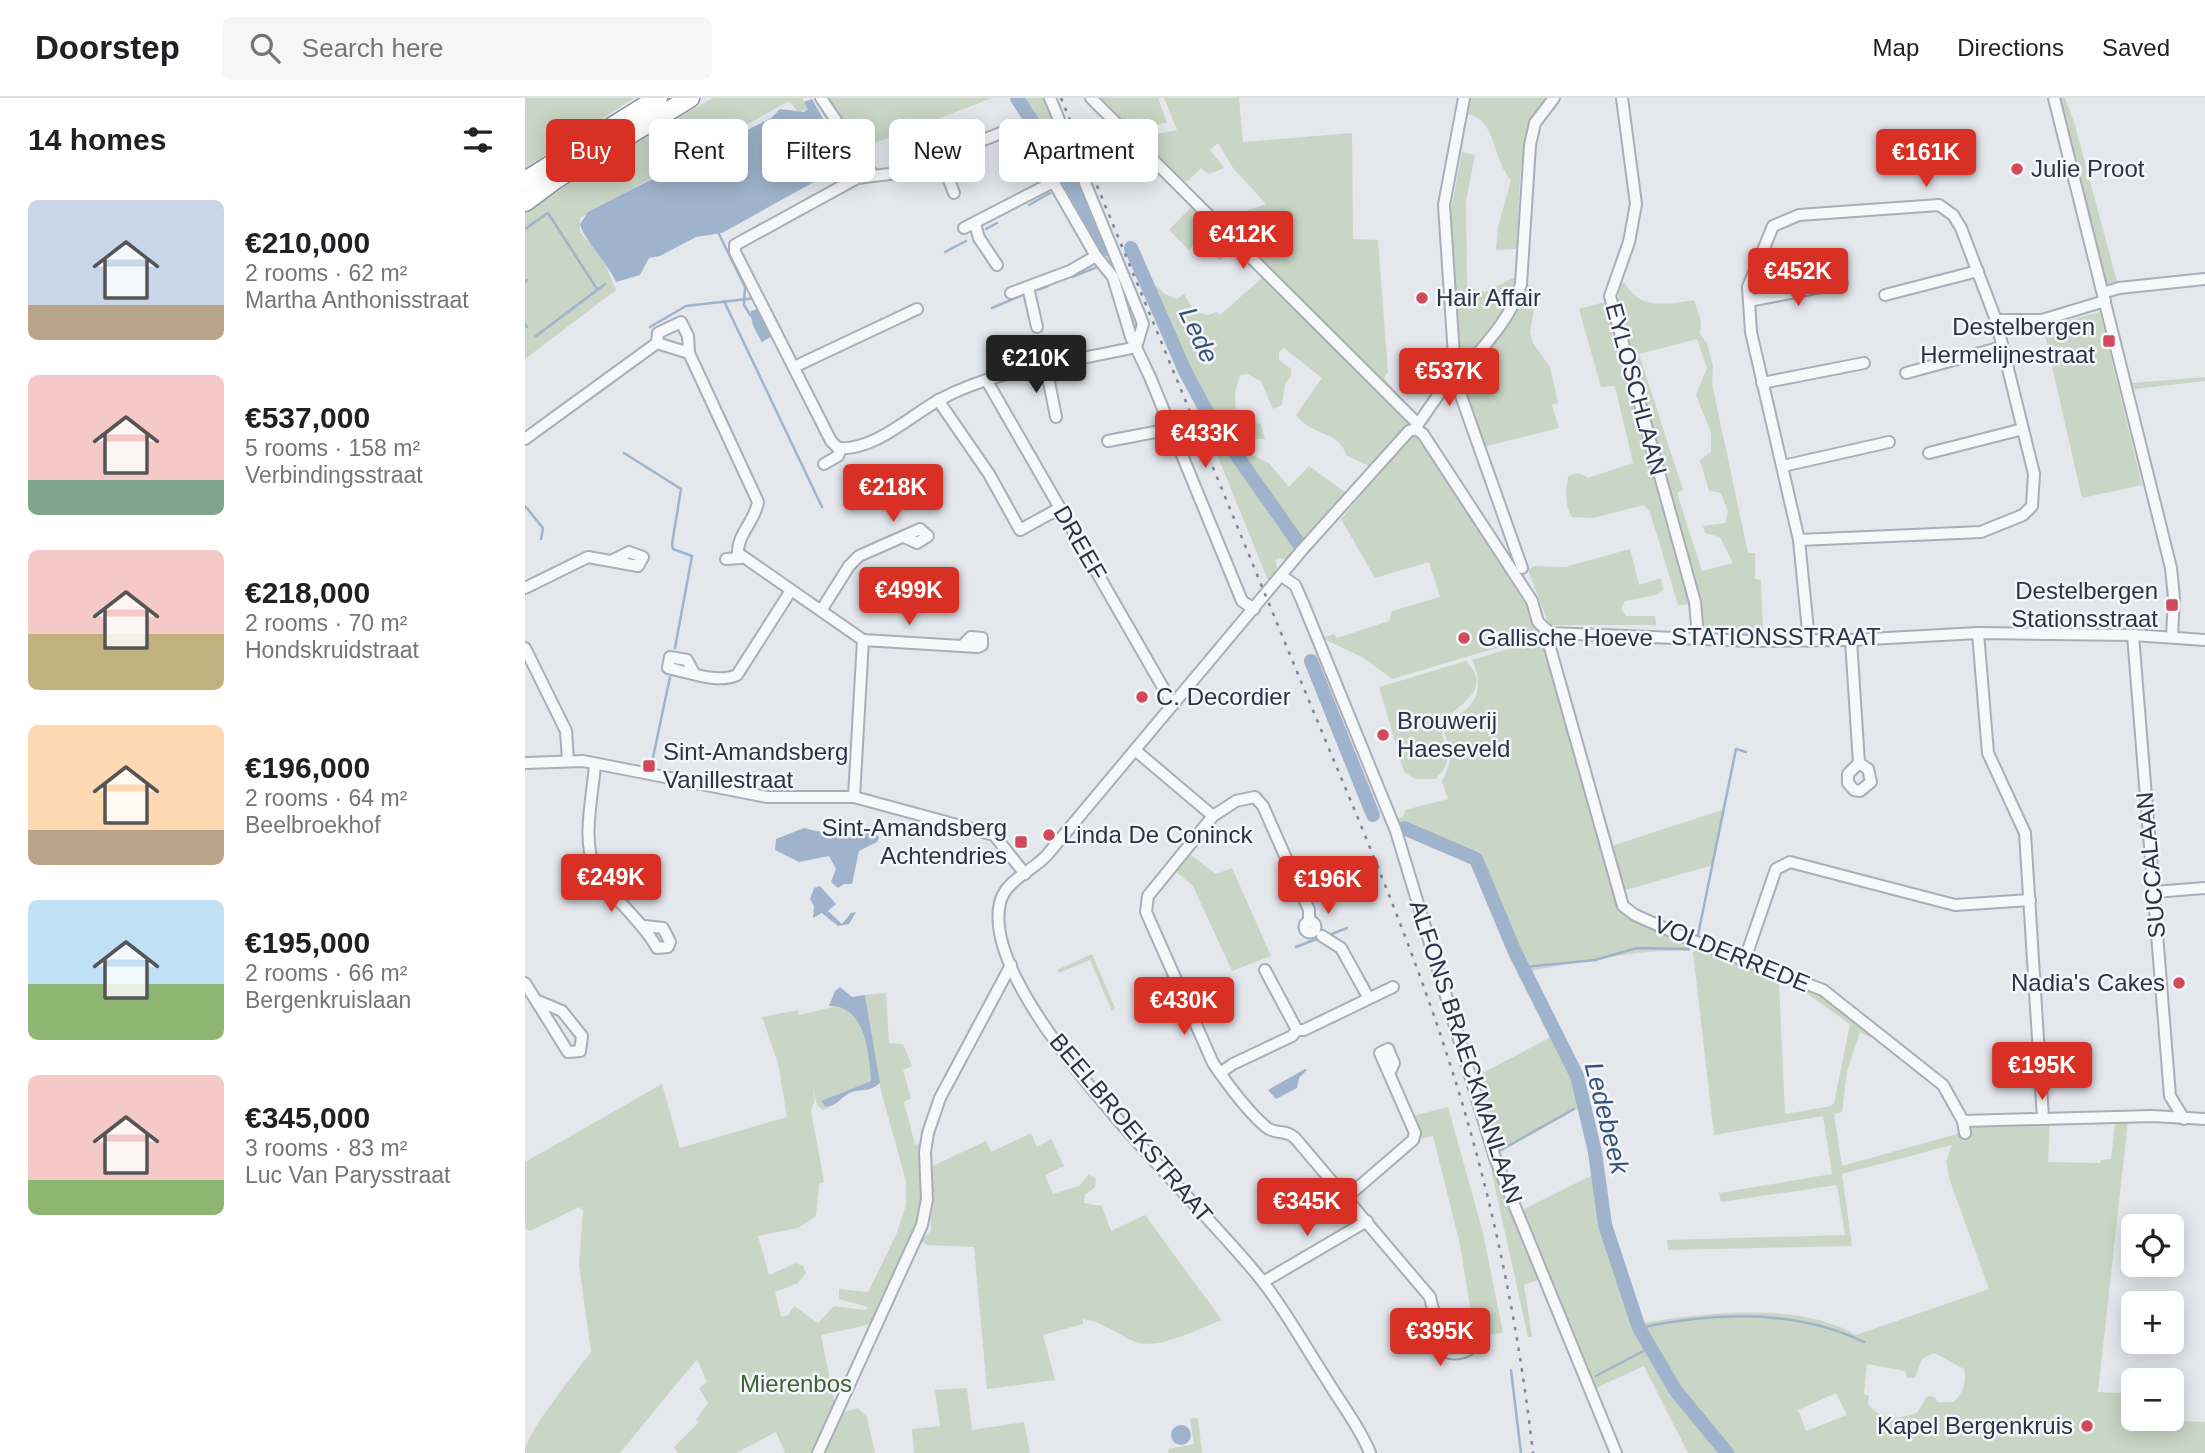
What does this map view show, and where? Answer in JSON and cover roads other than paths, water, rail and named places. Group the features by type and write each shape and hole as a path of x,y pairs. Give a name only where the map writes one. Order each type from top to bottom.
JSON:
{"highway":[{"path":"525,181 657,98"},
{"path":"525,202 556,179 690,98"}],"street":[{"path":"821,98 835,119"},
{"path":"1050,98 1143,324 1136,347"},
{"path":"1091,98 1423,434 1524,590 1545,630"},
{"path":"1464,98 1444,205 1454,376 1522,568"},
{"path":"1283,577 1302,550 1416,426 1454,376 1460,374 1492,337 1517,298 1521,284 1530,145 1535,123 1554,98"},
{"name":"EYLOSCHLAAN","path":"1622,98 1636,204 1629,242 1610,296 1695,602 1698,638"},
{"path":"2054,98 2172,576 2172,637"},
{"path":"841,448 831,441 735,252 735,245 850,182"},
{"path":"950,182 954,193"},
{"path":"997,265 969,226 1053,182"},
{"path":"1056,182 1096,256 1113,277 1136,347 1243,601 1254,609"},
{"path":"1799,540 1981,532 1998,528 2024,515 2032,506 2035,494 2034,474 1996,320 1961,228 1953,215 1939,205 1799,215 1773,226 1748,287 1751,332 1799,540 1809,641"},
{"path":"1011,293 1070,271 1096,256"},
{"path":"1885,295 1978,271"},
{"path":"1996,320 2042,320 2104,297 2119,288 2205,279"},
{"path":"1749,301 1842,283"},
{"path":"1028,287 1037,327"},
{"path":"795,368 917,309"},
{"path":"525,439 657,343 659,333 681,322 688,336 689,353 758,502 754,517 737,544 739,556 790,592 823,610 863,640 962,646"},
{"path":"657,343 689,353"},
{"path":"841,448 897,429 938,400 987,381 1136,347"},
{"path":"1906,373 2002,347"},
{"path":"1762,383 1864,363"},
{"path":"1046,367 1056,417"},
{"name":"DREEF","path":"987,381 1173,705"},
{"path":"938,400 989,474 1020,530 1060,508"},
{"path":"1108,441 1171,429"},
{"path":"1929,453 2022,429"},
{"path":"1783,466 1889,442"},
{"path":"824,464 838,456 841,448"},
{"path":"823,610 849,566 859,556 904,537"},
{"path":"726,559 739,556"},
{"path":"525,588 588,557 613,559"},
{"name":"BEELBROEKSTRAAT","path":"1283,577 1048,855 1008,889 999,905 1002,936 1011,965 1026,995 1067,1059 1263,1282 1370,1453"},
{"name":"ALFONS BRAECKMANLAAN","path":"1283,577 1295,585 1396,831 1495,1158 1616,1453"},
{"path":"694,673 728,679 737,675 790,592"},
{"name":"STATIONSSTRAAT","path":"1545,630 1550,633 1809,641 1978,633 2205,639"},
{"name":"VOLDERREDE","path":"1545,630 1623,906 1635,915 1691,940 1823,990 1943,1085 1963,1121 1965,1133"},
{"path":"1978,633 1988,753 2025,833 2043,1118"},
{"name":"SUCCALAAN","path":"2133,635 2170,1096 2184,1119"},
{"path":"854,797 863,640"},
{"path":"1851,640 1859,763"},
{"path":"525,648 566,731 568,761"},
{"path":"1135,750 1213,816"},
{"path":"525,763 568,761 595,764 751,795 854,797 992,834 1002,841 1025,873"},
{"path":"595,764 589,848 595,869 645,926"},
{"path":"1309,922 1309,910 1263,806 1255,797 1236,801 1213,816 1147,896 1145,903 1146,912 1220,1073 1266,1127 1288,1131 1347,1197 1430,1297 1439,1335"},
{"path":"1745,959 1776,869 1790,862 1955,905 2030,900"},
{"path":"2154,892 2205,888"},
{"path":"1325,937 1341,948 1368,997"},
{"path":"818,1453 922,1225 927,1199 925,1152 928,1133 940,1098 1011,965"},
{"path":"1265,970 1297,1030"},
{"path":"525,983 568,1052 580,1051 582,1036 562,1011 538,1001"},
{"path":"1297,1030 1304,1030 1393,986"},
{"path":"1220,1073 1292,1036 1297,1030"},
{"path":"1347,1197 1413,1140 1415,1133 1389,1074"},
{"path":"2152,1116 2168,1105 2170,1096"},
{"path":"1963,1121 2152,1116 2205,1119"},
{"path":"1263,1282 1367,1221"}],"water":[{"path":"812,99 823,119 769,119 780,109 804,112 808,109 804,102"},
{"path":"762,123 762,182 814,182 722,233 696,237 660,256 649,258 640,275 616,282 582,230 580,224 588,212 649,181 748,182 748,130"},
{"path":"761,308 774,335 762,342 751,315 751,311"},
{"path":"804,828 847,838 863,831 875,832 879,838 877,842 859,851 852,884 844,884 838,888 831,882 836,869 829,856 799,862 775,850 776,839"},
{"path":"820,886 836,904 828,911 842,924 851,913 856,912 849,924 838,926 822,913 813,918 814,906 810,899 814,888"},
{"path":"840,987 852,997 865,995 880,1083 870,1089 852,1092 834,1105 826,1107 821,1101 871,1081 869,1057 858,1022 841,1008 829,1006 835,991"},
{"path":"1307,1070 1299,1078 1297,1088 1276,1099 1268,1090"},
{"path":"1181,1425 1188,1428 1191,1435 1188,1442 1181,1445 1174,1442 1171,1435 1174,1428"}],"waterway":[{"name":"Lede","path":"1017,98 1065,173 1107,249"},
{"path":"1029,205 1050,193"},
{"path":"525,229 548,213 597,289"},
{"path":"986,229 997,223"},
{"path":"717,230 745,287 744,305 751,316"},
{"path":"945,252 966,241"},
{"name":"Lede","path":"1131,248 1185,371 1209,416 1299,544"},
{"path":"1072,277 1097,267"},
{"path":"536,336 605,284"},
{"path":"1037,290 1048,286"},
{"path":"992,308 1025,294"},
{"path":"650,327 686,306 756,298"},
{"path":"724,301 822,507"},
{"path":"624,453 681,489 672,544 673,549 692,556 675,648"},
{"path":"525,506 543,528 541,539"},
{"name":"Ledebeek","path":"1311,661 1373,815"},
{"path":"652,762 670,677"},
{"path":"1698,935 1736,749 1746,752"},
{"name":"Ledebeek","path":"1404,828 1476,859 1514,950 1577,1076 1595,1152 1605,1225 1639,1328 1676,1391 1727,1453"},
{"path":"1329,935 1347,928"},
{"path":"1296,947 1319,938"},
{"path":"1523,967 1595,960 1637,948 1689,949"},
{"path":"1499,1151 1574,1109"},
{"path":"1639,1328 1696,1319 1753,1317 1810,1324 1838,1331 1864,1342"},
{"path":"1596,1376 1649,1348"},
{"path":"1511,1370 1521,1453"}],"railway":[{"path":"1061,98 1377,864 1433,1014 1465,1112 1490,1208 1511,1305 1533,1453"}],"place":[{"name":"Julie Proot","path":"2017,169"},
{"name":"Hair Affair","path":"1422,298"},
{"name":"Destelbergen Hermelijnestraat","path":"2109,341"},
{"name":"Destelbergen Stationsstraat","path":"2172,605"},
{"name":"Gallische Hoeve","path":"1464,638"},
{"name":"C. Decordier","path":"1142,697"},
{"name":"Brouwerij Haeseveld","path":"1383,735"},
{"name":"Sint-Amandsberg Vanillestraat","path":"649,766"},
{"name":"Linda De Coninck","path":"1049,835"},
{"name":"Sint-Amandsberg Achtendries","path":"1021,842"},
{"name":"Nadia's Cakes","path":"2179,983"},
{"name":"Kapel Bergenkruis","path":"2087,1426"}],"park label":[{"name":"Mierenbos","path":"796,1384"}]}
